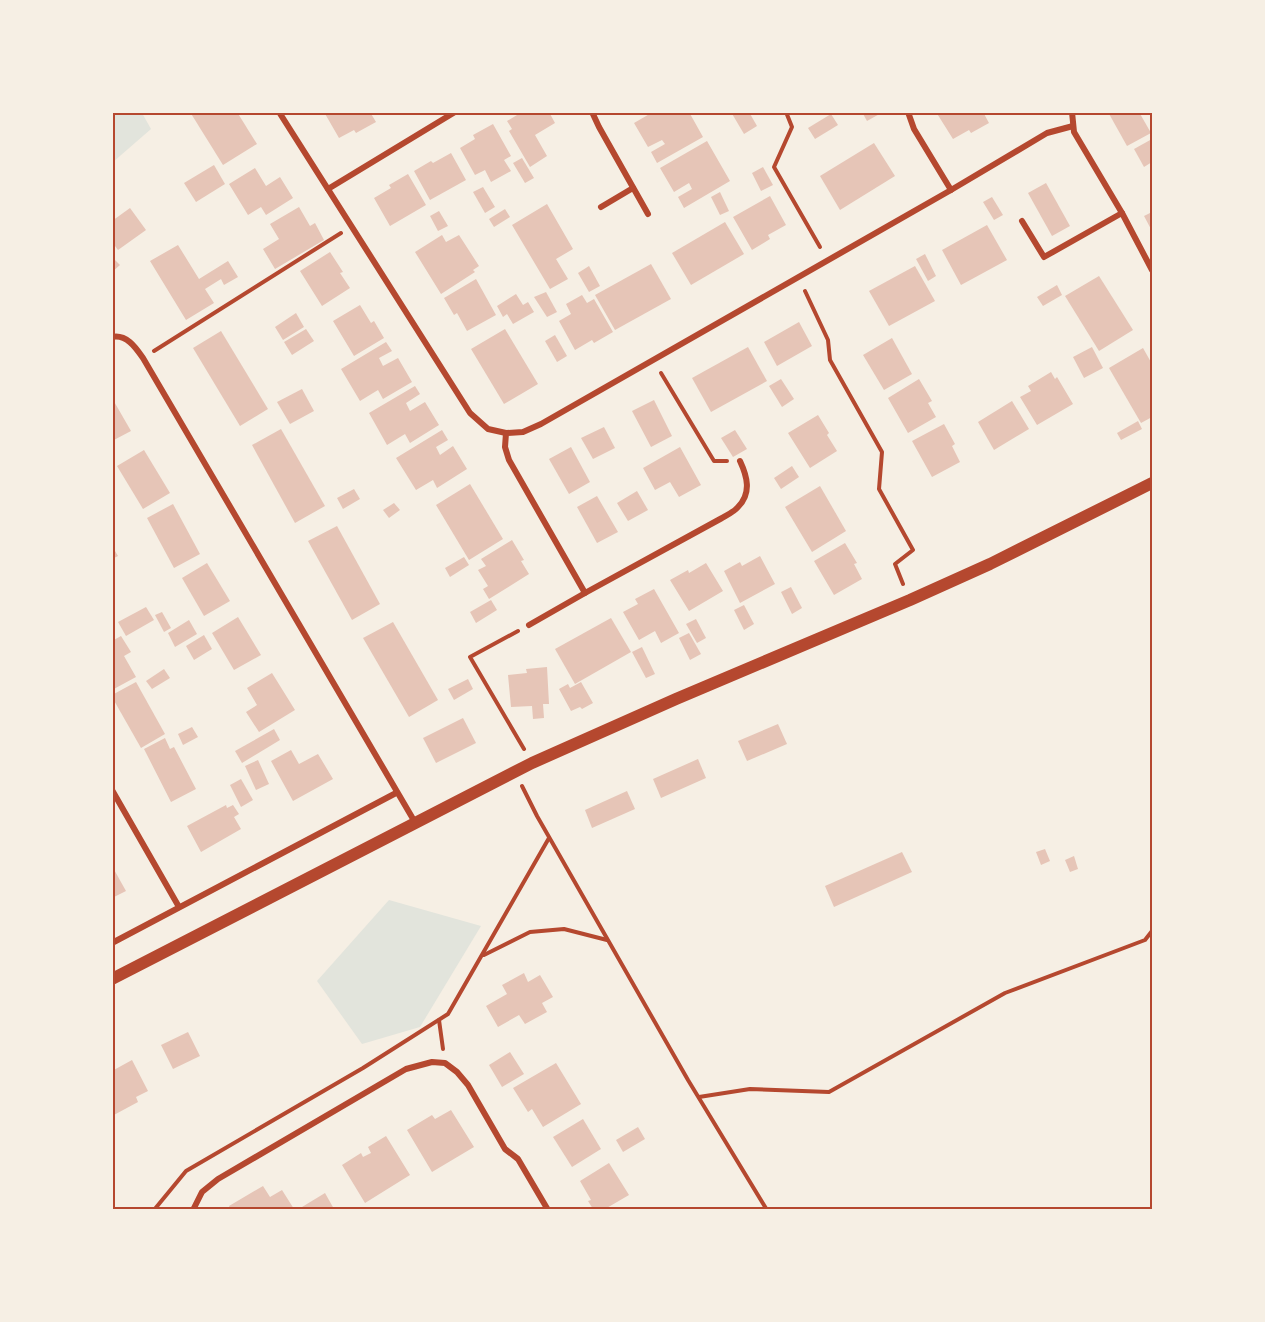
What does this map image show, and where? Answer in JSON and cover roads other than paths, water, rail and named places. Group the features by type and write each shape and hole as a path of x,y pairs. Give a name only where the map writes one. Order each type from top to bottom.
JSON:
{"main road":[{"path":"112,979 532,763 990,564 1152,483"}],"street":[{"path":"279,112 470,413 488,429 506,433 523,432 541,424 1047,133 1073,126"},
{"path":"328,189 455,112"},
{"path":"592,112 648,214"},
{"path":"908,112 914,129 951,190"},
{"path":"1072,112 1074,132 1122,213 1152,270"},
{"path":"601,207 633,188"},
{"path":"1022,221 1044,257 1122,213"},
{"path":"112,337 118,335 132,343 144,358 416,824"},
{"path":"506,433 505,447 509,460 585,593"},
{"path":"529,625 739,507 747,492 747,476 740,461"},
{"path":"112,790 179,907"},
{"path":"112,943 396,793"},
{"path":"192,1209 202,1192 218,1179 406,1069 432,1062 445,1063 468,1085 505,1149 518,1159 548,1209"}]}
